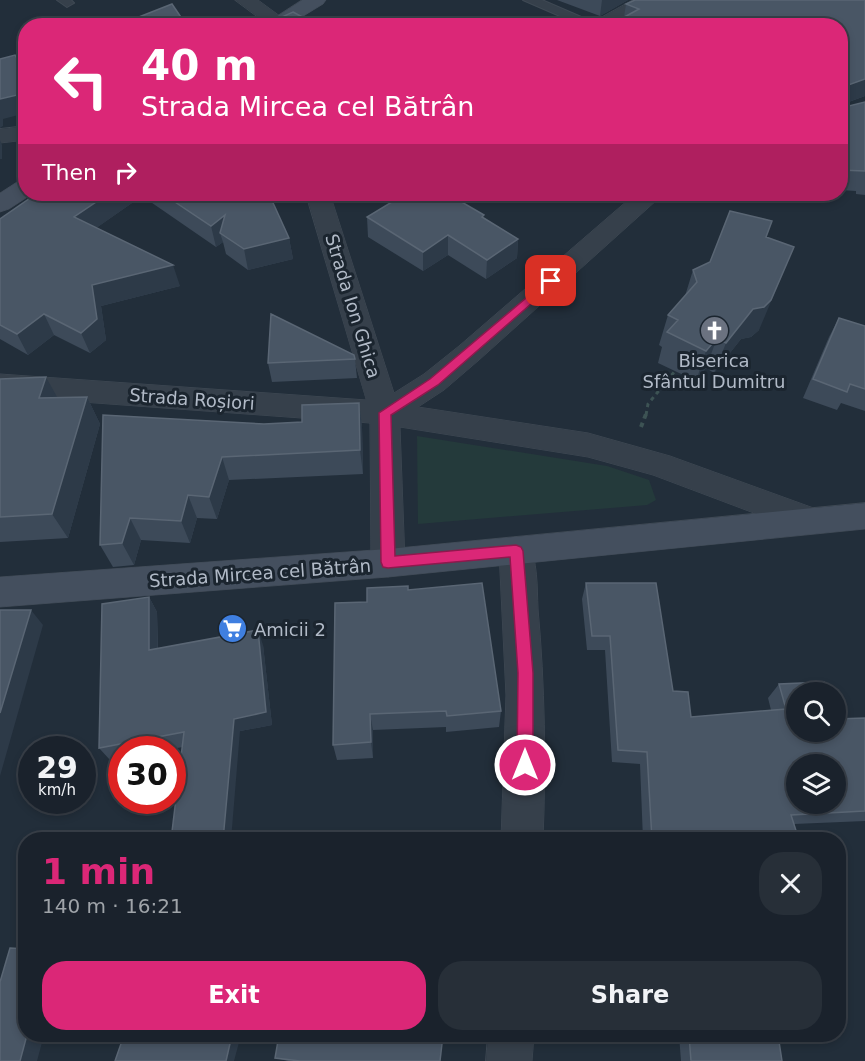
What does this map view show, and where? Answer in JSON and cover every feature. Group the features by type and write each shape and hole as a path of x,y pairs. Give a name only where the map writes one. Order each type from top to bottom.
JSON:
{"street":[{"path":"245,0 268,18"},
{"path":"285,18 316,0"},
{"path":"613,18 647,0"},
{"path":"0,136 18,134"},
{"path":"0,204 18,192"},
{"name":"Strada Ion Ghica","path":"320,201 385,413 388,562"},
{"path":"385,413 434,382 641,201"},
{"name":"Strada Roșiori","path":"0,385 385,413"},
{"name":"Strada Mircea cel Bătrân","path":"385,413 588,445 659,465 807,520"},
{"name":"Strada Mircea cel Bătrân","path":"0,592 516,551 807,520 865,516"},
{"path":"516,551 525,673 525,788 522,832"},
{"path":"509,1061 510,1042"}],"lane":[{"path":"530,0 577,18"}],"path":[{"path":"623,455 645,420 648,404 675,371"}],"green space":[{"path":"417,436 607,466 649,480 656,500 647,505 418,524"}],"building":[{"path":"635,0 865,0 865,79 848,85 848,18 623,18 639,9 626,4"},
{"path":"172,4 182,18 136,18"},
{"path":"293,12 304,18 280,18"},
{"path":"15,55 18,60 18,95 0,99 0,59"},
{"path":"865,102 865,171 848,170 848,105"},
{"path":"26,201 98,201 74,217 173,265 92,285 97,319 81,333 44,314 17,334 0,325 0,219"},
{"path":"174,201 272,201 289,238 244,249 220,233 225,215 211,226"},
{"path":"393,201 460,201 518,239 487,260 448,235 423,252 367,217"},
{"path":"730,211 772,221 766,237 794,247 771,300 764,307 753,309 726,343 717,338 706,351 667,332 678,320 668,315 697,282 693,270 710,262"},
{"path":"271,314 354,355 355,359 268,363"},
{"path":"839,318 865,326 865,389 850,384 847,392 813,379"},
{"path":"46,377 39,398 87,397 52,514 0,517 0,379"},
{"path":"359,403 360,450 222,457 209,497 188,495 181,521 130,518 122,543 100,545 103,415 264,424 302,422 302,405"},
{"path":"482,583 501,711 447,716 446,711 370,714 371,742 333,745 335,603 367,602 367,588 408,586 408,590"},
{"path":"586,583 656,583 673,691 688,692 691,717 786,709 786,742 846,742 846,719 865,718 865,811 846,812 846,754 786,754 786,814 810,814 791,815 796,832 652,832 647,752 618,750 610,636 592,636"},
{"path":"149,597 149,650 258,630 266,712 234,719 224,832 172,832 174,814 186,814 186,736 184,736 184,732 163,736 108,736 108,746 99,748 102,604"},
{"path":"0,610 31,610 0,713"},
{"path":"779,684 786,684 786,709"},
{"path":"10,948 18,948 18,1042 25,1042 20,1061 0,1061 0,982"},
{"path":"122,1042 230,1042 226,1061 115,1061"},
{"path":"278,1042 442,1042 440,1061 300,1061 275,1058"},
{"path":"690,1042 779,1042 782,1061 691,1061"}],"place":[{"name":"Biserica Sfântul Dumitru","path":"714,331"},
{"name":"Amicii 2","path":"233,629"}],"route":[{"path":"525,765 525,673 522,607 516,551 388,562 385,413 434,382 551,281"}]}
